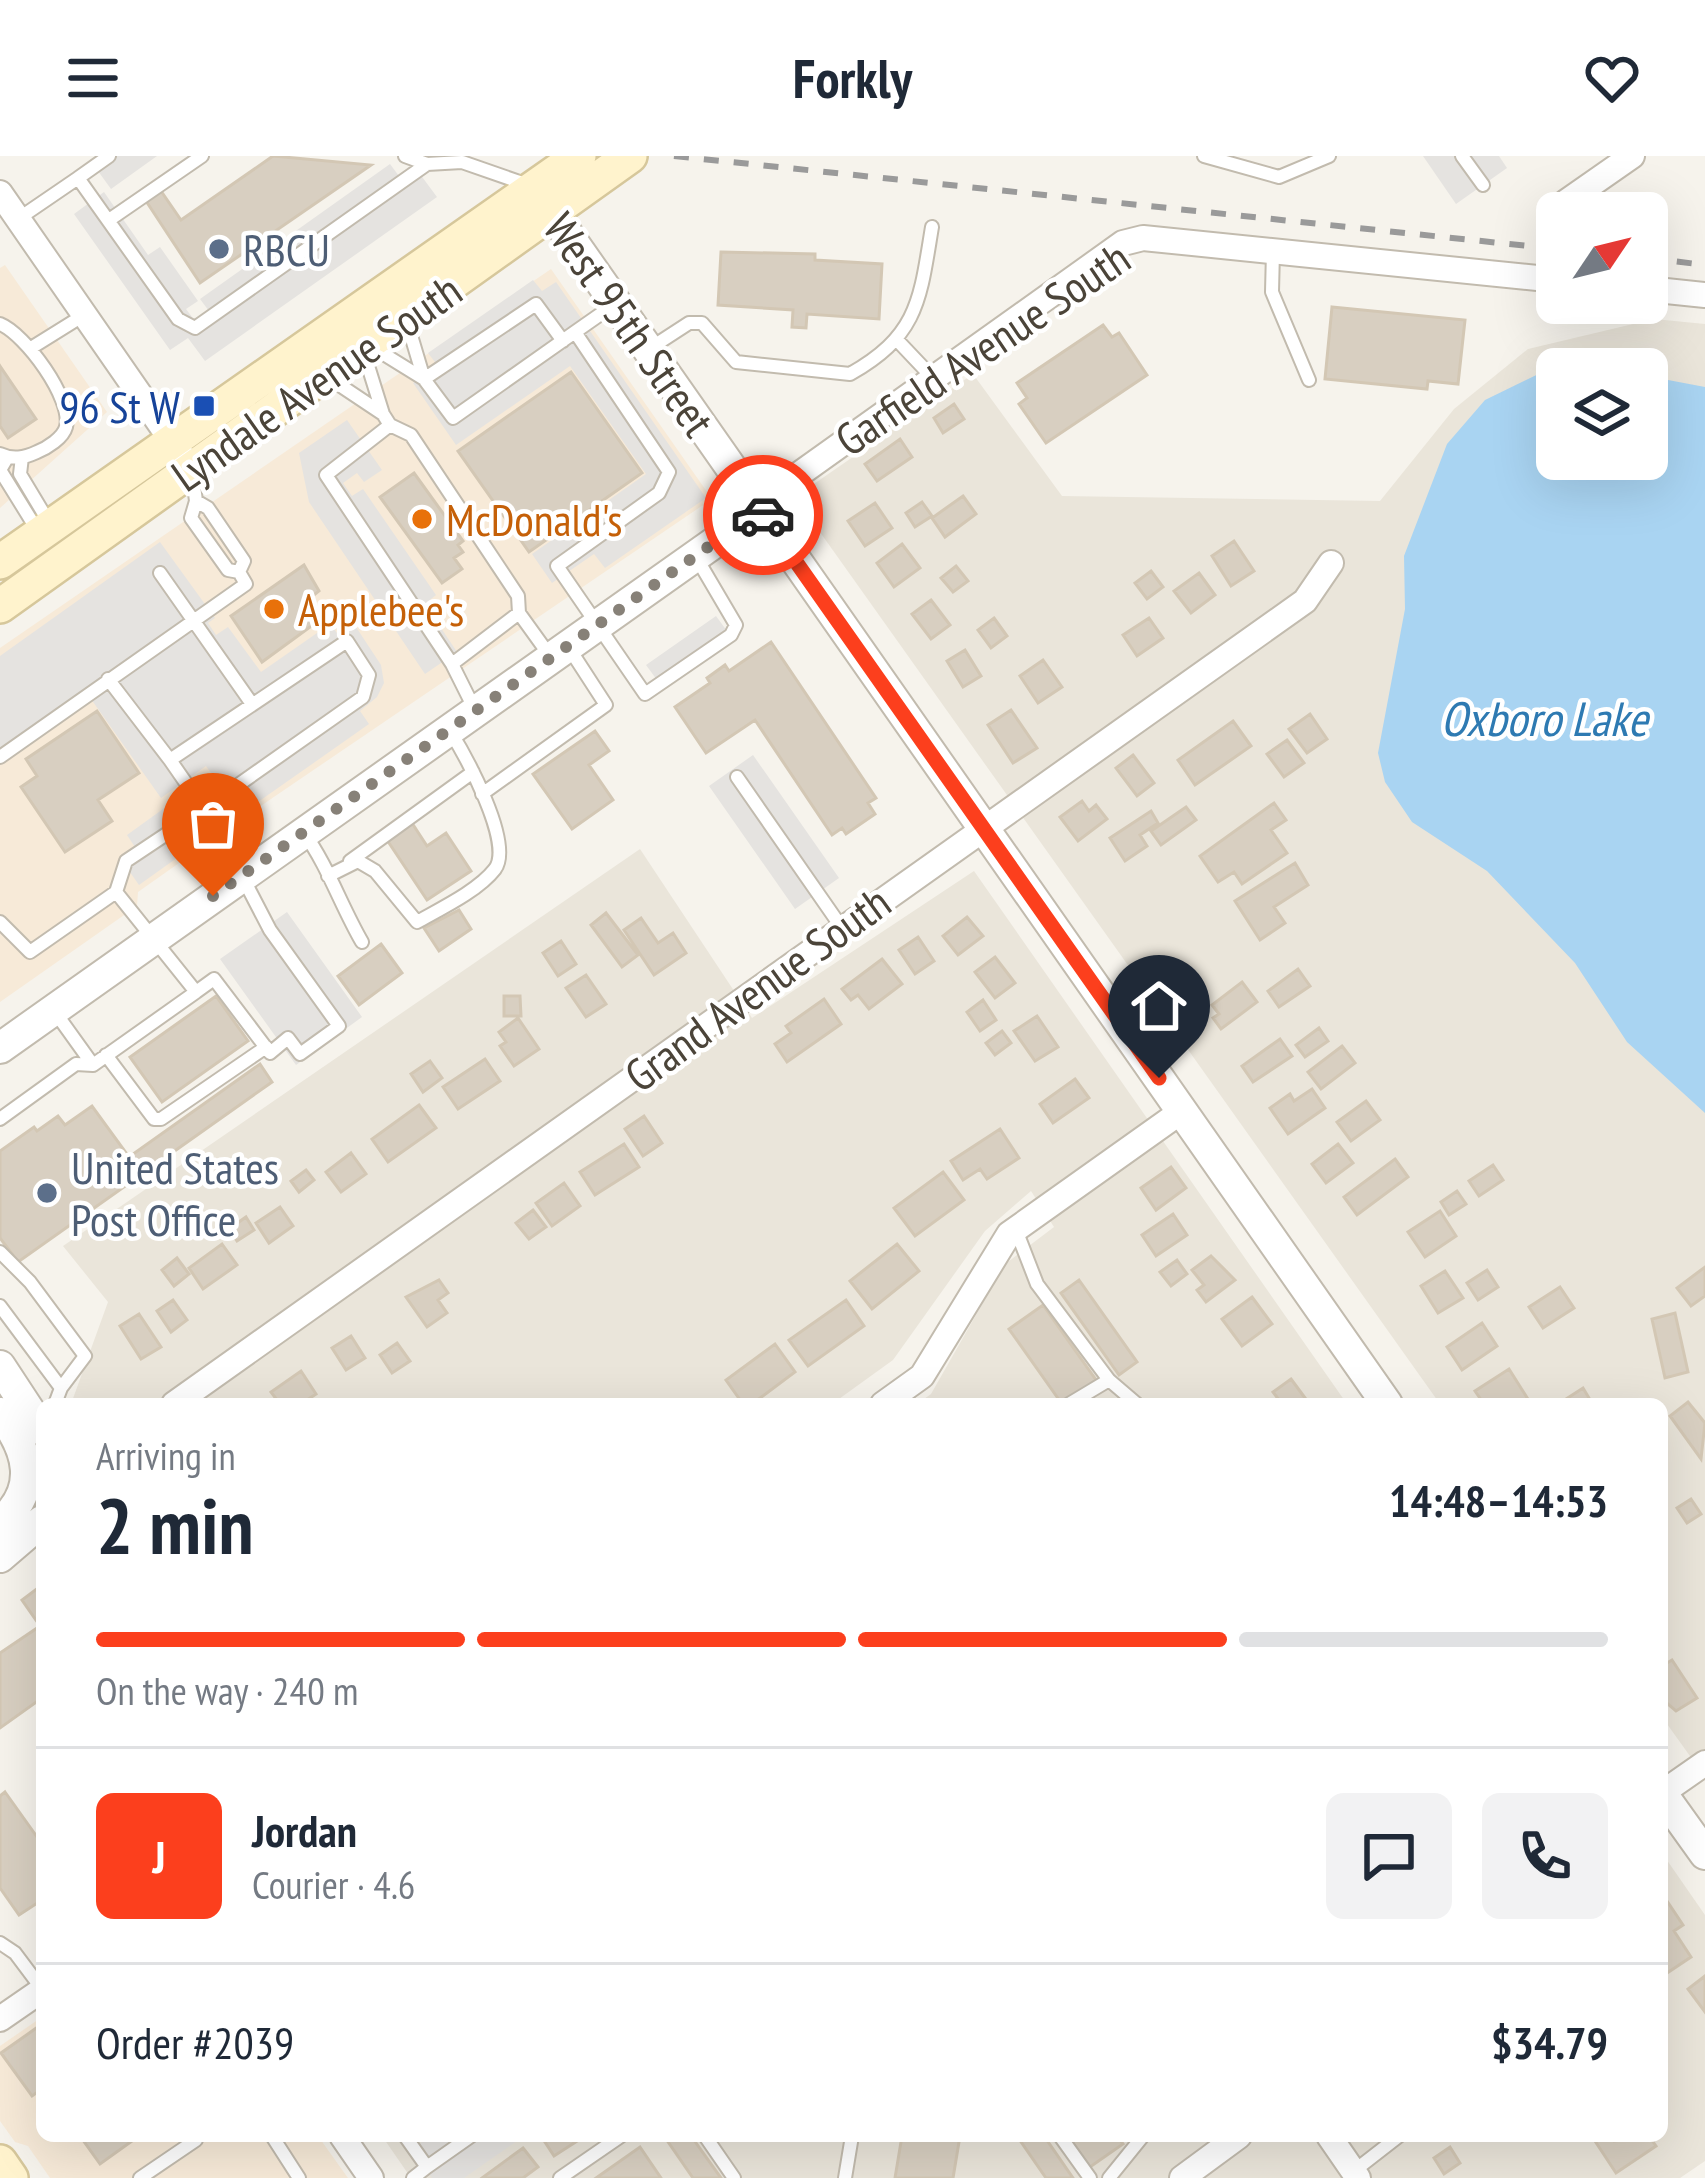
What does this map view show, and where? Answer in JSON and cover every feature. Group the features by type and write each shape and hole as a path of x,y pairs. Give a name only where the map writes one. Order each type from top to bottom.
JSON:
{"main road":[{"name":"Lyndale Avenue South","path":"0,606 194,486 325,375 406,318 544,200 579,156"},
{"name":"Lyndale Avenue South","path":"21,543 171,440 544,200 631,156"},
{"path":"0,2162 11,2178"}],"street":[{"path":"1580,192 1632,156"},
{"path":"0,194 9,225 84,315 171,440 194,486"},
{"name":"West 95th Street","path":"544,200 1384,1398"},
{"name":"Garfield Avenue South","path":"3,1038 52,1009 759,511 777,490 1124,243 1143,238 1273,251"},
{"path":"1273,251 1536,278"},
{"path":"1668,291 1705,295"},
{"name":"Grand Avenue South","path":"182,1398 1305,601 1330,563"},
{"path":"891,1398 922,1376 1015,1229 1181,1112"},
{"path":"0,1366 32,1419 24,1446 25,1485 18,1505 0,1523"},
{"path":"0,1557 36,1526"},
{"path":"1668,1790 1705,1763"},
{"path":"1668,1802 1705,1854"},
{"path":"0,2019 36,1994"},
{"path":"346,2142 371,2178"},
{"path":"1182,2178 1231,2142"},
{"path":"1333,2142 1356,2175"}],"lane":[{"path":"9,225 110,156"},
{"path":"109,220 202,156"},
{"path":"405,156 427,164 462,162 544,200"},
{"path":"1204,156 1280,178 1329,156"},
{"path":"1462,156 1483,185"},
{"path":"78,178 178,319 195,328 427,164"},
{"path":"648,350 689,323 702,323 736,362 850,374 897,340 917,312 932,226"},
{"path":"1273,251 1272,292 1309,380"},
{"path":"424,379 536,304 562,340"},
{"path":"406,318 424,379 453,418 616,304"},
{"path":"31,348 84,315"},
{"path":"0,324 31,348 65,409 67,424 63,434 40,452 3,456 0,470 21,543"},
{"path":"575,332 669,472 659,493 557,566 645,694 731,634 736,617 695,556"},
{"path":"897,340 934,378"},
{"path":"366,346 424,379"},
{"path":"366,346 387,420"},
{"path":"325,375 411,435 508,579 518,596 519,613 606,705 482,794"},
{"path":"387,420 326,475 452,664 476,710"},
{"path":"21,543 22,457"},
{"path":"0,757 245,584 239,572 228,570 191,518 194,486"},
{"path":"160,573 252,704"},
{"path":"452,664 519,613"},
{"path":"0,922 30,952 116,892 126,860 363,697 369,675 347,640 170,760"},
{"path":"0,1119 76,1064 93,1065 214,979 270,1053 288,1038 300,1054 339,1026 270,930 248,871 108,679"},
{"path":"350,862 375,871 417,922 495,868 500,853 482,794 449,730"},
{"path":"328,876 473,772"},
{"path":"737,776 842,928"},
{"path":"303,832 362,942"},
{"path":"116,892 196,992"},
{"path":"52,1009 93,1065"},
{"path":"106,1055 154,1119 161,1119 266,1047"},
{"path":"1015,1229 1037,1284 1109,1380 1130,1398"},
{"path":"0,1252 30,1282 86,1356 52,1398"},
{"path":"0,1306 61,1388"},
{"path":"1079,1398 1109,1380"},
{"path":"0,1943 15,1953 36,1982"},
{"path":"140,2178 190,2142"},
{"path":"276,2142 298,2178"},
{"path":"409,2142 427,2167"},
{"path":"412,2178 462,2142"},
{"path":"560,2178 612,2142"},
{"path":"709,2142 734,2178"},
{"path":"845,2178 851,2142"},
{"path":"1064,2142 1090,2178"},
{"path":"1109,2178 1138,2142"},
{"path":"1356,2175 1392,2142"}],"shaded area":[{"path":"96,156 157,156 111,189 90,160"},
{"path":"1423,156 1499,156 1507,168 1456,204"},
{"path":"390,164 399,176 414,166 437,197 205,361 188,338 170,350 74,214 104,192 148,255 160,247 198,301 186,309 195,321 209,311 200,299"},
{"path":"5,265 107,412 0,508 0,268"},
{"path":"551,269 712,499 138,892 137,906 0,1002 0,648"},
{"path":"533,280 542,291 556,282 706,498 605,568 594,554 552,583 532,554 646,474 570,366 456,445 413,383 438,366 428,353"},
{"path":"1668,320 1705,324 1705,1777 1668,1725 1668,1398 1436,1398 795,497 973,374 1062,496 1380,501 1454,409 1528,349 1633,324 1668,324"},
{"path":"347,420 382,470 364,482 357,473 343,483 352,496 363,489 436,595 425,604 457,652 425,674 309,502 299,453"},
{"path":"160,542 215,618 208,623 216,635 228,627 261,672 330,624 340,637 356,627 381,665 384,683 377,697 360,711 369,724 241,814 206,766 161,798 91,699 0,763 0,656"},
{"path":"716,616 727,631 657,680 646,665"},
{"path":"753,755 839,878 795,909 709,786"},
{"path":"170,804 202,840 139,885 120,858 135,847 127,835"},
{"path":"640,849 752,1018 974,871 1343,1398 925,1398 1005,1264 1054,1227 1031,1191 985,1231 893,1360 840,1398 73,1398 108,1302 63,1246"},
{"path":"287,912 362,1017 296,1065 220,959"},
{"path":"1668,1862 1705,1915 1705,2161 1680,2178 411,2178 386,2142 1668,2142"},
{"path":"36,2021 36,2142 322,2142 348,2178 50,2178 28,2146 15,2142 0,2121 0,2046"},
{"path":"422,2142 515,2142 464,2178 432,2178 412,2149"}],"water":[{"name":"Oxboro Lake","path":"1536,375 1536,480 1668,480 1668,380 1705,387 1705,1113 1627,1042 1575,963 1487,871 1412,822 1385,782 1378,753 1405,609 1404,556 1447,444 1485,400"}],"building":[{"path":"273,156 371,165 200,283 146,201 161,191 181,220"},
{"path":"721,252 815,254 815,260 882,264 879,319 807,314 806,328 792,327 793,310 718,305"},
{"path":"1332,307 1465,320 1458,384 1428,381 1427,389 1325,379"},
{"path":"1103,325 1112,337 1119,333 1147,375 1046,443 1019,404 1027,398 1017,383"},
{"path":"0,366 36,419 8,438 0,426"},
{"path":"571,372 642,473 529,552 458,451"},
{"path":"954,404 964,419 943,433 934,418"},
{"path":"900,439 912,457 877,481 865,464"},
{"name":"McDonald's","path":"414,473 463,541 458,545 463,552 454,558 462,569 442,583 380,497"},
{"path":"963,496 976,514 945,537 932,518"},
{"path":"922,502 932,516 915,527 906,513"},
{"path":"875,503 892,528 865,546 848,521"},
{"path":"1234,541 1254,571 1231,586 1212,556"},
{"path":"902,544 920,568 894,587 877,563"},
{"name":"Applebee's","path":"304,565 319,591 304,603 317,622 262,662 231,616"},
{"path":"956,566 968,581 953,592 941,578"},
{"path":"1151,571 1163,587 1147,599 1135,583"},
{"path":"1199,573 1215,595 1191,613 1174,591"},
{"path":"931,600 950,625 931,639 912,614"},
{"path":"994,618 1007,636 991,648 978,630"},
{"path":"1149,618 1163,638 1137,656 1123,635"},
{"path":"771,642 876,798 868,803 875,814 846,834 842,828 832,835 755,720 706,753 675,707 710,683 707,678 725,665 729,671"},
{"path":"965,650 981,676 963,687 947,661"},
{"path":"1043,660 1062,687 1038,703 1020,676"},
{"path":"1011,710 1037,748 1013,763 988,725"},
{"path":"97,711 139,773 98,800 112,821 65,852 21,787 37,776 26,759"},
{"path":"1310,714 1327,739 1307,753 1289,729"},
{"path":"1233,721 1251,746 1195,785 1178,760"},
{"path":"595,731 609,751 589,765 613,800 572,829 533,774"},
{"path":"1287,740 1304,763 1284,777 1267,754"},
{"path":"1133,755 1154,783 1137,796 1116,768"},
{"path":"1082,801 1089,811 1096,805 1107,819 1078,841 1060,817"},
{"path":"1274,803 1286,820 1271,830 1287,853 1242,884 1234,872 1218,882 1200,856"},
{"path":"1186,807 1196,820 1161,845 1151,831"},
{"path":"1151,811 1158,823 1140,835 1147,846 1125,861 1110,838"},
{"path":"412,823 427,846 446,833 471,871 427,900 387,840"},
{"path":"1295,863 1308,885 1274,907 1285,923 1260,940 1235,901"},
{"path":"459,910 471,929 439,951 424,928"},
{"path":"606,913 638,955 622,967 591,925"},
{"path":"967,917 983,936 958,955 943,936"},
{"path":"641,918 658,943 673,933 686,953 654,975 624,930"},
{"path":"918,937 934,961 915,974 899,950"},
{"path":"561,941 576,964 558,976 543,953"},
{"path":"381,944 402,973 359,1005 338,976"},
{"path":"995,957 1015,983 995,998 975,972"},
{"path":"882,959 902,984 869,1009 858,995 851,1000 842,989"},
{"path":"1298,969 1310,986 1279,1007 1268,991"},
{"path":"586,975 606,1004 586,1017 566,988"},
{"path":"1242,982 1257,1002 1221,1029 1213,1018 1219,1014 1212,1005"},
{"path":"216,996 248,1041 162,1102 130,1057"},
{"path":"504,996 520,996 521,1016 504,1016"},
{"path":"824,999 841,1024 787,1062 775,1044 791,1033 786,1026"},
{"path":"983,1000 996,1020 980,1031 967,1012"},
{"path":"1037,1016 1058,1047 1035,1061 1014,1031"},
{"path":"518,1018 539,1049 514,1066 500,1046 506,1042 499,1032"},
{"path":"1319,1028 1328,1041 1305,1057 1296,1045"},
{"path":"1002,1031 1011,1043 995,1055 986,1043"},
{"path":"1280,1039 1292,1056 1253,1082 1242,1066"},
{"path":"1342,1046 1355,1063 1321,1089 1308,1072"},
{"path":"485,1059 500,1081 458,1109 443,1087"},
{"path":"430,1061 442,1078 423,1092 411,1074"},
{"path":"260,1064 272,1082 18,1262 0,1238 0,1151 34,1127 37,1131 58,1116 65,1125 92,1106 129,1157"},
{"path":"1075,1079 1089,1098 1053,1123 1040,1104"},
{"path":"1312,1089 1325,1108 1288,1134 1270,1108 1290,1094 1294,1101"},
{"path":"1366,1101 1380,1120 1351,1141 1337,1122"},
{"path":"419,1105 436,1128 388,1162 372,1139"},
{"path":"644,1116 662,1143 643,1156 625,1129"},
{"path":"1000,1129 1019,1158 987,1179 980,1169 963,1180 951,1161"},
{"path":"624,1144 639,1167 595,1195 580,1172"},
{"path":"1338,1144 1353,1163 1326,1183 1312,1164"},
{"path":"351,1153 366,1174 341,1192 326,1172"},
{"path":"1395,1159 1408,1177 1357,1215 1344,1197"},
{"path":"1493,1165 1503,1180 1479,1196 1469,1181"},
{"path":"1171,1167 1186,1188 1156,1210 1141,1188"},
{"path":"306,1170 314,1180 299,1192 291,1181"},
{"path":"943,1172 964,1200 915,1236 894,1208"},
{"path":"564,1183 580,1206 552,1226 536,1203"},
{"path":"1457,1191 1466,1204 1449,1215 1441,1202"},
{"path":"280,1207 293,1226 269,1243 256,1223"},
{"path":"533,1210 546,1227 529,1239 516,1223"},
{"path":"1440,1211 1456,1236 1425,1257 1408,1232"},
{"path":"1173,1214 1187,1235 1156,1256 1142,1235"},
{"path":"246,1217 254,1230 237,1241 229,1229"},
{"path":"222,1244 237,1265 203,1289 189,1268"},
{"path":"897,1244 919,1271 872,1309 850,1281"},
{"path":"1211,1256 1235,1280 1206,1302 1197,1290 1204,1285 1192,1270"},
{"path":"177,1258 189,1274 174,1286 162,1270"},
{"path":"1177,1260 1187,1274 1171,1286 1160,1272"},
{"path":"1705,1267 1705,1296 1691,1306 1677,1288"},
{"path":"1487,1270 1498,1287 1478,1300 1467,1283"},
{"path":"1445,1271 1463,1298 1438,1313 1421,1286"},
{"path":"439,1280 448,1293 438,1300 447,1313 427,1327 406,1297"},
{"path":"1079,1280 1137,1362 1119,1375 1061,1293"},
{"path":"1560,1287 1574,1308 1543,1328 1529,1307"},
{"path":"1252,1297 1272,1324 1242,1346 1222,1319"},
{"path":"173,1300 187,1320 171,1332 157,1311"},
{"path":"846,1300 864,1326 808,1366 789,1340"},
{"path":"1043,1305 1096,1380 1070,1398 1058,1398 1009,1329"},
{"path":"1675,1313 1688,1372 1665,1378 1652,1319"},
{"path":"139,1314 161,1347 141,1359 120,1326"},
{"path":"1482,1323 1497,1346 1462,1370 1447,1347"},
{"path":"351,1336 365,1358 346,1370 332,1348"},
{"path":"397,1343 410,1361 392,1373 380,1355"},
{"path":"775,1344 795,1372 760,1398 739,1398 726,1380"},
{"path":"1509,1369 1527,1398 1480,1398 1475,1391"},
{"path":"301,1371 316,1394 276,1398 271,1392"},
{"path":"1291,1379 1305,1398 1278,1398 1273,1392"},
{"path":"1583,1388 1589,1398 1568,1398"},
{"path":"1688,1402 1705,1423 1701,1459 1670,1416"},
{"path":"1691,1499 1701,1514 1687,1523 1677,1508"},
{"path":"36,1590 36,1620 22,1600"},
{"path":"36,1629 36,1702 0,1728 0,1653"},
{"path":"1672,1660 1697,1698 1676,1711 1668,1704 1668,1662"},
{"path":"5,1792 36,1836 36,1904 19,1915 0,1888 0,1796"},
{"path":"1668,1902 1683,1925 1674,1931 1691,1957 1668,1972"},
{"path":"1705,1976 1705,2012 1688,1989"},
{"path":"36,2028 36,2093 32,2096 1,2053"},
{"path":"84,2142 131,2142 100,2164"},
{"path":"545,2142 576,2142 554,2156"},
{"path":"668,2142 695,2142 721,2178 693,2178"},
{"path":"901,2142 959,2142 953,2178 895,2178"},
{"path":"1021,2142 1048,2142 1073,2178 1046,2178"},
{"path":"1072,2142 1123,2144 1090,2167"},
{"path":"1596,2142 1653,2142 1656,2146 1616,2173"},
{"path":"640,2147 661,2178 596,2178"},
{"path":"1450,2147 1460,2163 1444,2174 1434,2158"},
{"path":"523,2148 538,2167 523,2178 482,2178"}],"railway":[{"path":"674,156 1536,247"},
{"path":"1668,261 1705,265"}],"way so far":[{"path":"213,896 759,511 763,515"}],"place":[{"name":"RBCU","path":"219,249"},
{"name":"96 St W","path":"204,406"},
{"name":"McDonald's","path":"422,519"},
{"name":"Applebee's","path":"274,609"},
{"name":"United States Post Office","path":"47,1193"}],"route":[{"path":"763,515 1159,1078"}]}
